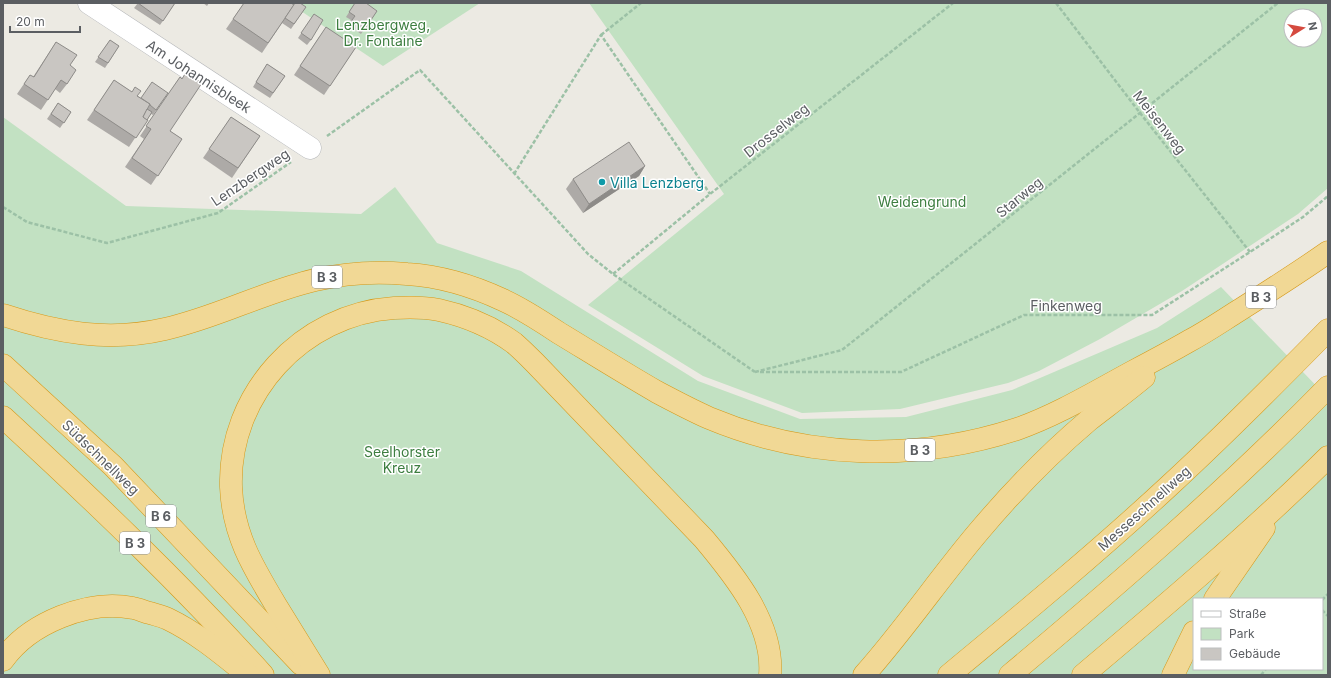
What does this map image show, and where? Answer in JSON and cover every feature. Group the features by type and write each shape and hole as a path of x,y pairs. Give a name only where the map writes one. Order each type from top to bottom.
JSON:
{"highway":[{"name":"B 3","path":"3,315 34,325 65,332 97,335 129,334 161,330 192,323 312,280 344,274 377,272 410,274 442,279 474,288 504,300 636,380 707,417 745,431 783,442 822,449 862,452 902,452 941,448 980,440 1019,428 1056,413 1193,340 1300,272 1328,252"},
{"path":"319,675 253,568 242,542 234,514 231,486 233,458 239,430 249,404 264,380 282,358 304,340 328,325 354,315 381,308 409,307 437,309 464,317 490,328 514,344 535,363 704,539 730,570 748,598 760,622 768,648 770,675"},
{"name":"Messeschnellweg","path":"949,675 1073,572 1170,486 1257,402 1328,330"},
{"path":"864,675 882,655 950,566 980,530 1010,496 1051,454 1089,421 1193,340"},
{"name":"Südschnellweg","path":"3,364 113,466 312,675"},
{"path":"1010,675 1094,605 1195,515 1292,424 1328,387"},
{"name":"B 3","path":"3,417 87,494 229,637 262,675"},
{"path":"1083,675 1283,501 1328,457"},
{"path":"1216,598 1283,501"},
{"path":"3,660 9,651 29,634 55,618 80,610 106,607 132,608 166,618 191,632 210,644 248,675"},
{"path":"1173,675 1193,634"}],"street":[{"name":"Am Johannisbleek","path":"89,3 310,148"}],"path":[{"path":"641,3 601,35 514,174 588,254 613,274 755,372"},
{"name":"Drosselweg","path":"613,274 710,194 953,3"},
{"name":"Meisenweg","path":"1056,3 1140,113 1250,252"},
{"name":"Starweg","path":"755,372 842,350 1278,3"},
{"path":"601,35 710,194"},
{"name":"Lenzbergweg","path":"3,206 27,222 107,243 218,213 420,70 514,174"},
{"name":"Finkenweg","path":"755,372 901,372 1024,315 1152,315 1303,217 1328,196"}],"green space":[{"name":"Lenzbergweg, Dr. Fontaine","path":"289,3 480,3 383,66"},
{"name":"Weidengrund","path":"589,3 1328,3 1328,188 1298,214 1182,291 1100,339 1039,371 1008,383 900,409 802,413 703,376 588,305 724,194"},
{"name":"Seelhorster Kreuz","path":"3,117 126,206 361,214 395,187 437,243 521,271 698,381 800,419 906,417 1012,390 1157,328 1221,287 1328,398 1328,675 3,675"}],"building":[{"path":"138,3 175,3 163,21"},
{"path":"244,3 291,3 294,5 268,43 233,19"},
{"path":"295,3 300,3 306,7 294,24 285,18"},
{"path":"355,3 366,3 377,11 365,29 352,20 355,16 349,12"},
{"path":"314,14 323,20 311,40 301,33"},
{"path":"326,27 356,47 330,86 300,66"},
{"path":"110,40 119,46 108,63 98,57"},
{"path":"56,42 77,55 70,65 76,70 67,84 61,80 48,100 24,84 30,75 34,77"},
{"path":"267,64 285,76 273,93 256,82"},
{"path":"186,72 202,83 170,131 182,139 158,176 132,158 151,129 146,126 180,77 182,79"},
{"path":"114,80 132,92 135,87 141,91 137,96 150,104 143,117 148,120 136,138 94,110"},
{"path":"152,82 168,93 156,110 141,98"},
{"path":"58,103 71,112 64,123 51,114"},
{"path":"147,109 152,112 147,120 143,117"},
{"path":"231,117 260,136 238,168 209,149"},
{"name":"Villa Lenzberg","path":"629,142 645,166 589,204 573,179"}],"place":[{"name":"Villa Lenzberg","path":"602,182"}]}
